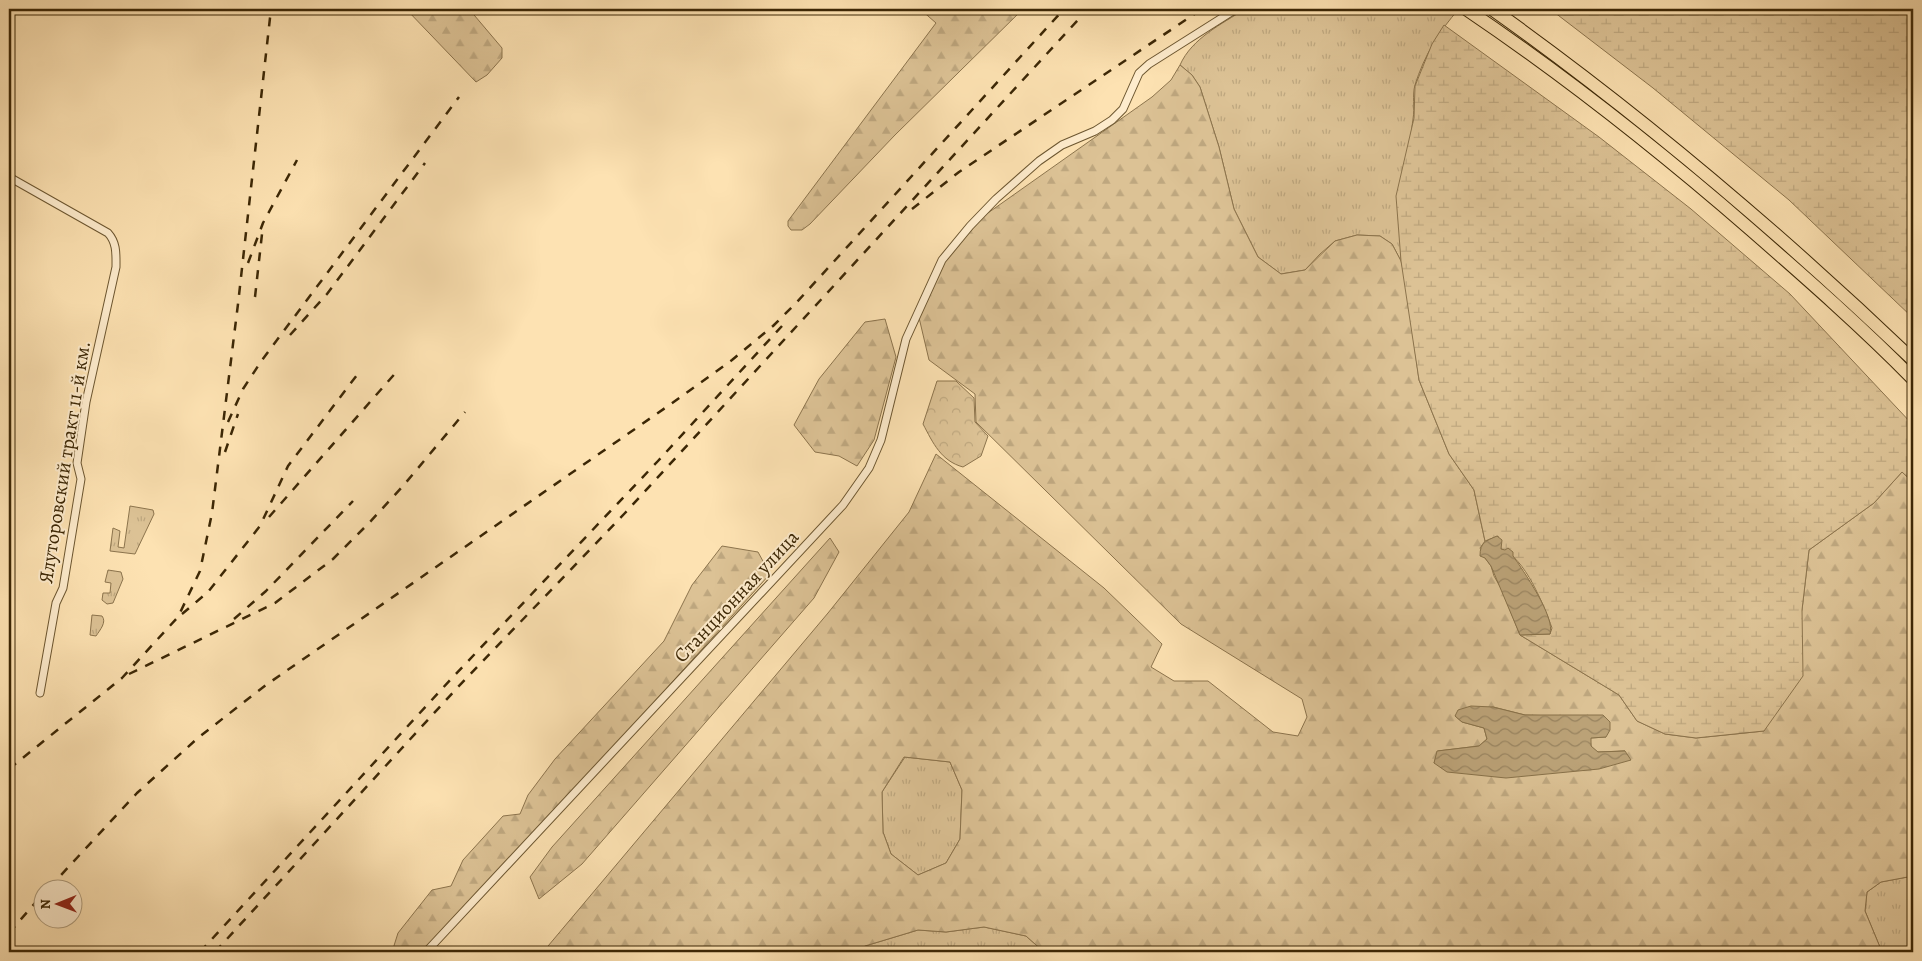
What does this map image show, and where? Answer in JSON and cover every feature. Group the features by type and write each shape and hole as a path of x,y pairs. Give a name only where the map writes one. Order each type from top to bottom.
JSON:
{"highway":[{"path":"1466,9 1563,79 1698,184 1840,309 1913,378"},
{"path":"1492,9 1572,68 1706,174 1797,252 1913,360"}],"street":[{"name":"Станционная улица","path":"426,952 843,505 869,468 881,440 906,339 942,260 1005,189 1054,150 1095,131 1112,120 1123,109 1139,73 1149,64 1236,9"},
{"name":"Ялуторовский тракт 11-й км.","path":"9,177 108,233 114,240 116,251 116,267 85,411 77,463 81,479 63,588 56,603 40,693"}],"green space":[{"path":"406,9 469,9 502,48 502,58 487,75 476,82"},
{"path":"920,9 1023,9 895,135 810,224 802,230 791,230 788,226 788,221 936,23"},
{"path":"1245,9 1459,9 1433,44 1415,85 1414,115 1402,207 1401,261 1392,244 1380,236 1357,235 1335,241 1305,270 1281,274 1258,257 1234,209 1219,147 1200,87 1192,75 1180,65 1185,55 1208,32"},
{"path":"1550,9 1913,9 1913,318 1789,200 1653,88"},
{"path":"1444,25 1599,137 1691,209 1790,294 1913,425 1913,482 1902,472 1874,503 1809,550 1802,610 1803,676 1764,731 1696,738 1665,734 1637,721 1619,695 1520,635 1550,634 1552,628 1526,572 1510,554 1501,549 1498,536 1485,541 1474,490 1449,454 1419,380 1401,261 1396,196 1414,118 1415,86 1432,44"},
{"path":"1180,65 1192,75 1200,87 1219,147 1234,209 1258,257 1281,274 1305,270 1335,241 1357,235 1380,236 1392,244 1401,261 1405,277 1419,380 1449,454 1474,490 1485,541 1480,548 1491,566 1520,635 1619,695 1637,721 1665,734 1696,738 1764,731 1802,610 1809,550 1874,503 1902,472 1913,482 1913,876 1881,882 1867,892 1865,911 1882,952 1044,952 1026,936 984,927 946,932 918,930 865,946 857,952 543,952 828,613 909,512 936,454 1104,588 1162,644 1151,667 1174,681 1208,681 1273,732 1298,736 1307,717 1302,699 1181,624 976,422 975,394 929,360 917,309 939,266 978,220 1152,97 1171,80","holes":["1493,707 1525,715 1555,716 1606,737 1590,738 1591,746 1597,752 1625,751 1434,763 1438,751 1479,746 1487,739 1484,728 1462,722 1455,716","904,757 950,762 962,790 960,839 946,863 918,875 891,854 883,832 882,792"]},
{"path":"885,319 896,357 874,440 857,466 839,456 815,452 794,425 819,379 865,322"},
{"path":"937,381 956,381 974,398 975,422 988,436 981,456 963,467 943,456 923,424"},
{"path":"130,506 153,510 154,514 135,554 110,551 113,528 120,531 118,547 124,548"},
{"path":"830,538 839,552 814,598 582,864 539,899 530,877 552,847"},
{"path":"722,546 758,552 770,574 428,952 392,952 398,933 432,890 451,886 463,860 503,816 520,814 528,795 555,759 664,641 692,585"},
{"path":"108,570 121,572 123,579 113,603 107,604 102,600 103,593 110,593 111,583 105,582"},
{"path":"92,615 102,616 104,621 96,636 90,635"},
{"path":"905,757 950,762 962,790 960,839 946,863 918,875 891,854 883,832 882,792"},
{"path":"1913,876 1913,952 1882,952 1865,911 1867,892 1881,882"},
{"path":"984,927 1026,936 1044,952 857,952 865,946 918,930 946,932"}],"water":[{"path":"1497,536 1502,540 1501,549 1505,550 1508,548 1513,552 1513,556 1538,594 1551,627 1550,634 1520,635 1491,566 1485,558 1480,556 1482,545"},
{"path":"1471,706 1493,707 1525,715 1603,715 1610,722 1610,730 1606,737 1591,738 1591,746 1598,752 1625,751 1631,760 1599,769 1506,778 1447,772 1434,763 1437,751 1479,746 1487,739 1484,728 1462,722 1455,716 1458,710"}],"railway":[{"path":"9,769 122,678 178,617 200,571 212,513 238,304 271,9"},
{"path":"58,878 137,793 199,737 266,685 668,406 732,360 773,326 1064,9"},
{"path":"215,952 458,687 625,513 1088,9"},
{"path":"912,209 959,172 1202,9"},
{"path":"228,422 243,389 262,360 459,97"},
{"path":"248,263 263,223 297,160"},
{"path":"290,335 327,294 425,163"},
{"path":"255,297 262,234"},
{"path":"200,952 452,678 658,461 782,326"},
{"path":"269,517 399,369"},
{"path":"182,614 208,592 260,526 288,466 360,371"},
{"path":"129,674 275,603 333,559 403,486 465,412"},
{"path":"225,452 238,414"},
{"path":"9,438 12,417"},
{"path":"234,619 266,591 353,501"},
{"path":"9,933 32,907"}]}
